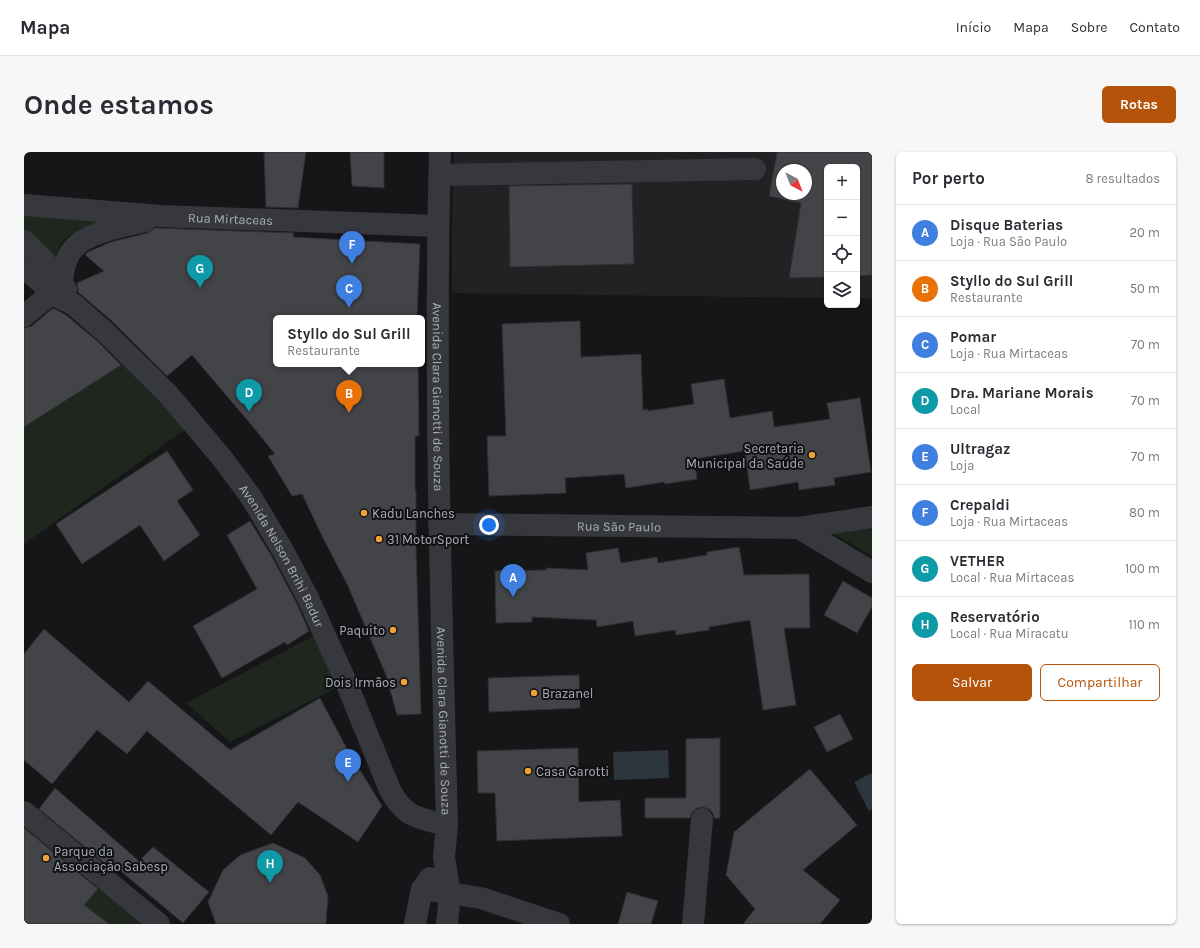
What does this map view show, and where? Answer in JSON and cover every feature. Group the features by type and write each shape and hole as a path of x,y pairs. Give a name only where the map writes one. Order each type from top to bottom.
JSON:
{"street":[{"name":"Avenida Clara Gianotti de Souza","path":"440,152 438,226 439,524 447,825 444,857 450,894 447,924"},
{"path":"440,175 755,169"},
{"name":"Rua Mirtaceas","path":"24,205 161,216 438,226"},
{"path":"24,316 57,288 68,257 74,248 84,239 95,234 161,216"},
{"name":"Avenida Nelson Brihi Badur","path":"24,241 42,258 57,288"},
{"name":"Avenida Nelson Brihi Badur","path":"24,268 57,288 104,331 168,394 222,458 251,497 282,549 308,598 346,682 390,790 397,803 405,812 420,818 447,825"},
{"name":"Rua São Paulo","path":"439,524 799,528 872,517"},
{"path":"799,528 872,572"},
{"path":"24,812 159,924"},
{"path":"693,924 702,819"},
{"name":"Avenida Clara Gianotti de Souza","path":"415,924 422,889 444,857"},
{"path":"422,889 481,898 559,924"}],"shaded area":[{"path":"454,152 872,152 872,299 860,298 860,164 824,164 824,298 452,293"},
{"path":"24,212 123,220 92,227 69,236 61,245 56,260 24,232"},
{"path":"125,362 189,427 24,544 24,427"},
{"path":"872,522 872,556 827,530"},
{"path":"315,635 338,687 230,742 186,703"},
{"path":"668,750 669,778 614,780 613,752"},
{"path":"872,773 872,809 869,811 854,782"},
{"name":"Parque da Associação Sabesp","path":"24,823 151,924 24,924"}],"building":[{"path":"264,152 306,152 298,208 266,207"},
{"path":"350,152 384,152 384,188 352,186"},
{"path":"777,152 872,152 872,275 860,276 860,164 824,164 824,277 789,278 801,203 787,200 812,200 812,164 776,164 776,198 769,196"},
{"path":"632,184 634,264 510,267 509,186"},
{"path":"155,228 294,233 293,237 420,244 417,315 273,315 273,367 418,367 419,436 415,436 415,491 421,714 397,715 386,675 348,586 302,494 292,496 268,456 275,454 254,428 192,355 167,376 113,322 78,292 77,283 104,271 85,255 88,252 111,242 148,233"},
{"path":"53,308 66,315 96,340 121,365 24,427 24,328 32,326"},
{"path":"580,321 581,357 641,354 643,410 648,409 648,411 694,404 691,384 724,379 730,418 772,411 774,427 830,419 827,403 860,398 871,472 834,478 835,485 799,490 798,482 750,490 745,451 694,459 697,479 626,488 624,474 565,478 566,493 489,496 487,436 506,436 502,324"},
{"path":"167,451 193,490 177,501 200,535 164,561 140,525 82,564 56,524"},
{"path":"250,521 271,555 297,604 309,631 287,645 285,642 222,678 193,626 257,589 227,535"},
{"path":"739,547 744,575 809,574 810,628 784,628 796,705 763,710 750,620 709,627 709,630 676,635 675,630 635,636 633,621 597,627 596,620 532,617 532,622 496,623 495,571 546,570 547,568 588,570 586,553 618,548 621,563 657,557 658,563 707,555 707,552"},
{"path":"843,581 872,598 872,607 857,633 824,615"},
{"path":"44,629 129,702 148,681 230,750 320,698 346,747 382,806 358,842 298,802 271,835 147,731 127,754 97,730 52,784 24,760 24,654"},
{"name":"Brazanel","path":"579,675 580,708 489,712 488,678"},
{"path":"840,714 853,739 827,752 814,727"},
{"path":"720,738 720,818 714,818 713,813 709,809 703,807 697,808 692,812 690,818 645,818 645,798 686,798 686,739"},
{"path":"578,748 579,802 620,800 622,836 497,841 495,793 478,793 477,751"},
{"path":"810,769 857,825 803,870 840,900 820,924 743,924 755,909 726,875 734,832"},
{"path":"55,788 139,861 153,847 209,892 183,923 117,868 114,871 39,809"},
{"name":"Parque da Associação Sabesp","path":"24,828 98,889 84,905 109,924 24,924"},
{"path":"273,843 305,858 320,875 328,896 326,924 216,924 208,902 223,870 240,855"},
{"path":"627,892 658,901 651,924 618,924"}],"place":[{"name":"Crepaldi","path":"352,264"},
{"name":"VETHER","path":"200,288"},
{"name":"Pomar","path":"349,308"},
{"name":"Drª. Mariane Morais","path":"249,412"},
{"name":"Styllo do Sul Grill","path":"349,413"},
{"name":"Secretaria Municipal da Saúde","path":"812,455"},
{"name":"Kadu Lanches","path":"364,513"},
{"name":"31 MotorSport","path":"379,539"},
{"name":"Disque Baterias","path":"513,597"},
{"name":"Paquito","path":"393,630"},
{"name":"Dois Irmãos","path":"404,682"},
{"name":"Brazanel","path":"534,693"},
{"name":"Casa Garotti","path":"528,771"},
{"name":"Ultragaz","path":"348,782"},
{"name":"Parque da Associação Sabesp","path":"46,858"},
{"name":"Reservatório","path":"270,883"}]}
